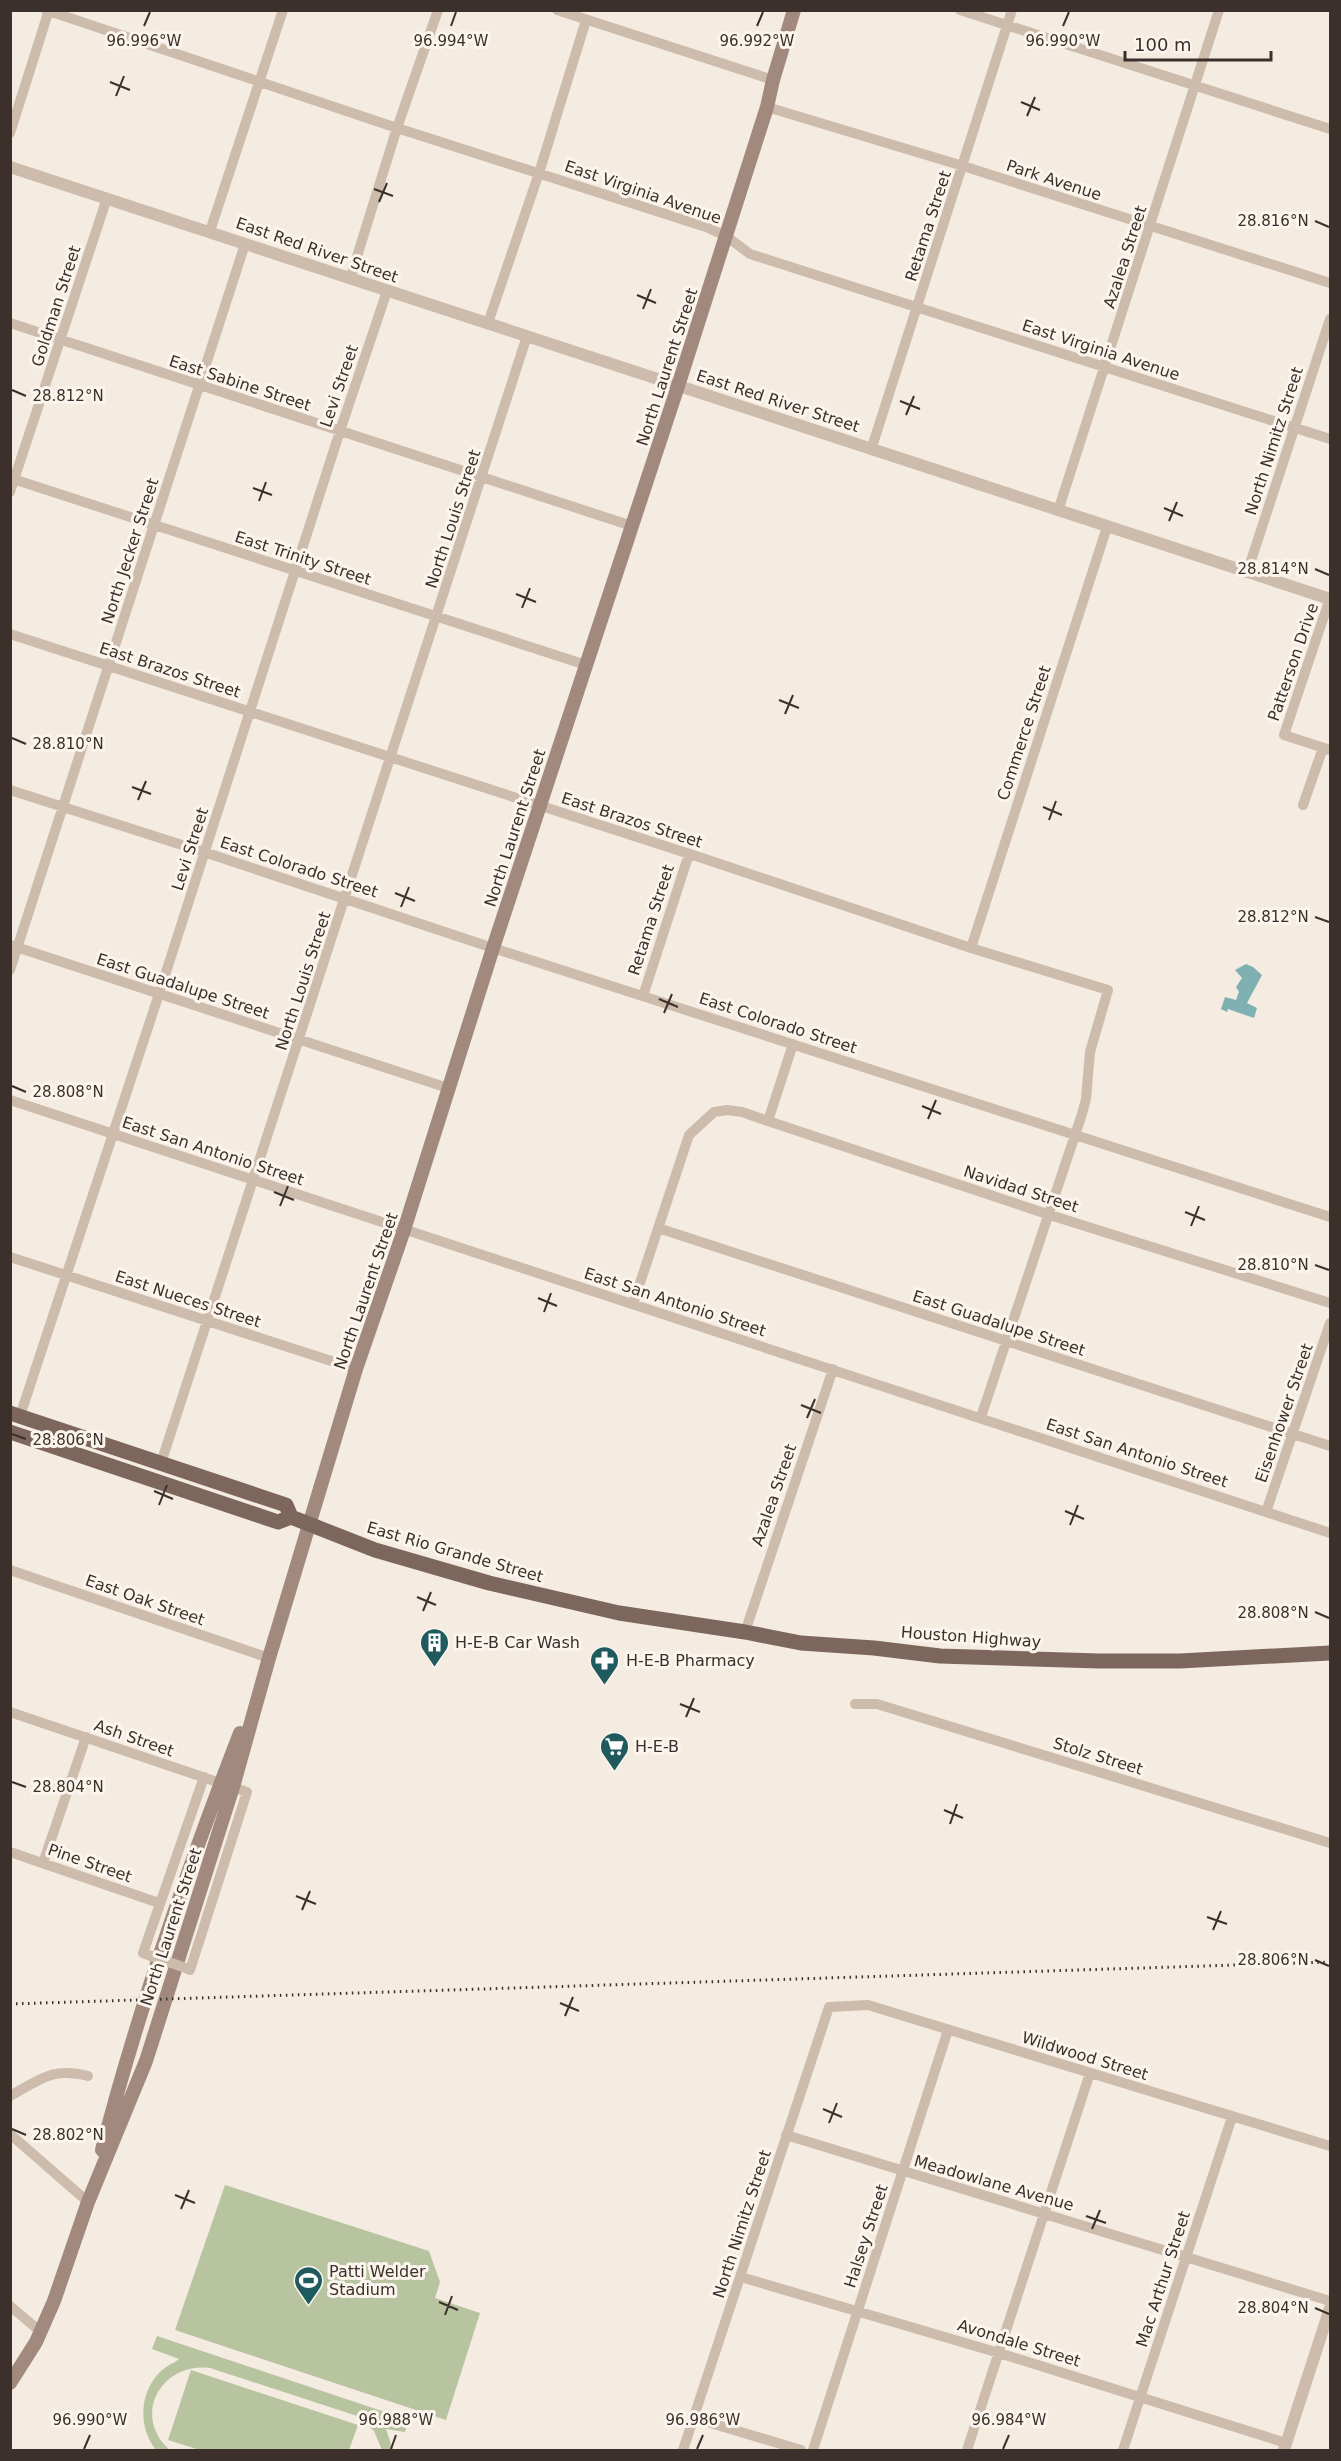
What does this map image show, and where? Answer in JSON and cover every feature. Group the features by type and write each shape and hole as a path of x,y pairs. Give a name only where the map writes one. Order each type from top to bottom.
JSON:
{"main road":[{"name":"North Laurent Street","path":"10,2383 40,2332 88,2202 122,2072 163,1945 227,1784 269,1658 356,1369 405,1230 539,805 678,386 767,107 794,10"},
{"name":"East Rio Grande Street","path":"15,1414 286,1505 291,1517"},
{"name":"East Rio Grande Street","path":"10,1432 279,1522 291,1517 375,1550 489,1583 576,1603"},
{"name":"Houston Highway","path":"576,1603 619,1613 801,1643 874,1647 940,1656 1180,1661 1330,1653"}],"street":[{"path":"210,231 283,10"},
{"path":"350,279 397,128 438,10"},
{"path":"557,10 773,80"},
{"path":"960,10 1330,129"},
{"name":"Retama Street","path":"871,450 1012,10"},
{"name":"Azalea Street","path":"1058,511 1219,10"},
{"path":"10,133 48,11"},
{"name":"East Virginia Avenue","path":"48,11 397,128 706,227 726,236 750,254 1330,439"},
{"path":"488,323 586,20"},
{"name":"Park Avenue","path":"767,107 963,166 1330,283"},
{"name":"East Red River Street","path":"10,167 1247,573 1330,598"},
{"name":"Goldman Street","path":"10,492 107,198"},
{"name":"North Jecker Street","path":"10,970 14,946 62,808 245,244"},
{"name":"Levi Street","path":"15,1414 66,1275 387,291"},
{"name":"North Nimitz Street","path":"1247,573 1330,319"},
{"name":"East Sabine Street","path":"10,323 632,526"},
{"name":"North Louis Street","path":"161,1463 255,1180 527,336"},
{"name":"East Trinity Street","path":"13,479 586,665"},
{"name":"Commerce Street","path":"971,948 1107,527"},
{"name":"Patterson Drive","path":"1327,749 1284,735 1330,598"},
{"name":"East Brazos Street","path":"10,634 971,948 1108,990 1090,1052 1086,1099 1075,1135"},
{"path":"1303,805 1327,749"},
{"name":"East Colorado Street","path":"10,790 1330,1218"},
{"name":"Retama Street","path":"643,996 689,854"},
{"name":"East Guadalupe Street","path":"14,946 448,1088"},
{"path":"768,1121 794,1044"},
{"name":"East San Antonio Street","path":"10,1100 1330,1533"},
{"name":"Navidad Street","path":"658,1228 689,1135 714,1112 727,1110 768,1121 1050,1215 1330,1303"},
{"path":"981,1417 1075,1135"},
{"path":"633,1304 658,1228"},
{"name":"East Guadalupe Street","path":"658,1228 1330,1446"},
{"name":"East Nueces Street","path":"10,1257 356,1369"},
{"name":"Eisenhower Street","path":"1266,1512 1330,1323"},
{"name":"Azalea Street","path":"745,1632 833,1369"},
{"name":"East Oak Street","path":"10,1570 269,1658"},
{"name":"Stolz Street","path":"855,1704 877,1704 1330,1843"},
{"name":"Ash Street","path":"10,1712 247,1792 190,1970 143,1953 159,1904"},
{"path":"43,1863 86,1737"},
{"path":"159,1904 204,1777"},
{"name":"Pine Street","path":"10,1852 159,1904"},
{"name":"Wildwood Street","path":"829,2007 868,2005 1330,2146"},
{"name":"North Nimitz Street","path":"683,2451 829,2007"},
{"name":"Halsey Street","path":"813,2451 948,2030"},
{"path":"10,2097 55,2073 70,2072 88,2076"},
{"path":"967,2451 1090,2073"},
{"name":"Mac Arthur Street","path":"1123,2451 1232,2116"},
{"path":"10,2134 88,2202"},
{"name":"Meadowlane Avenue","path":"786,2135 1330,2301"},
{"name":"Avondale Street","path":"741,2277 1140,2396 1285,2447"},
{"path":"10,2306 40,2332"},
{"path":"1285,2447 1330,2308"},
{"path":"694,2418 801,2451"}],"green space":[{"name":"Patti Welder Stadium","path":"225,2185 429,2251 440,2282 435,2298 480,2313 446,2420 175,2330"},
{"path":"157,2336 409,2420 405,2432 386,2429 393,2450 382,2450 374,2431 357,2416 210,2368 193,2368 166,2382 157,2394 153,2408 153,2422 159,2436 170,2450 156,2450 146,2431 143,2411 145,2400 153,2380 160,2372 179,2359 152,2349"},
{"path":"191,2370 358,2425 349,2450 200,2450 168,2440"}],"water":[{"path":"1246,964 1262,975 1247,1003 1257,1008 1254,1018 1228,1009 1227,1012 1221,1009 1225,997 1236,1000 1239,992 1236,987 1242,978 1235,970"}],"railway":[{"path":"10,2004 1330,1962"}],"place":[{"name":"H-E-B Car Wash","path":"434,1668"},
{"name":"H-E-B Pharmacy","path":"605,1686"},
{"name":"H-E-B","path":"614,1772"},
{"name":"Patti Welder Stadium","path":"308,2306"}]}
